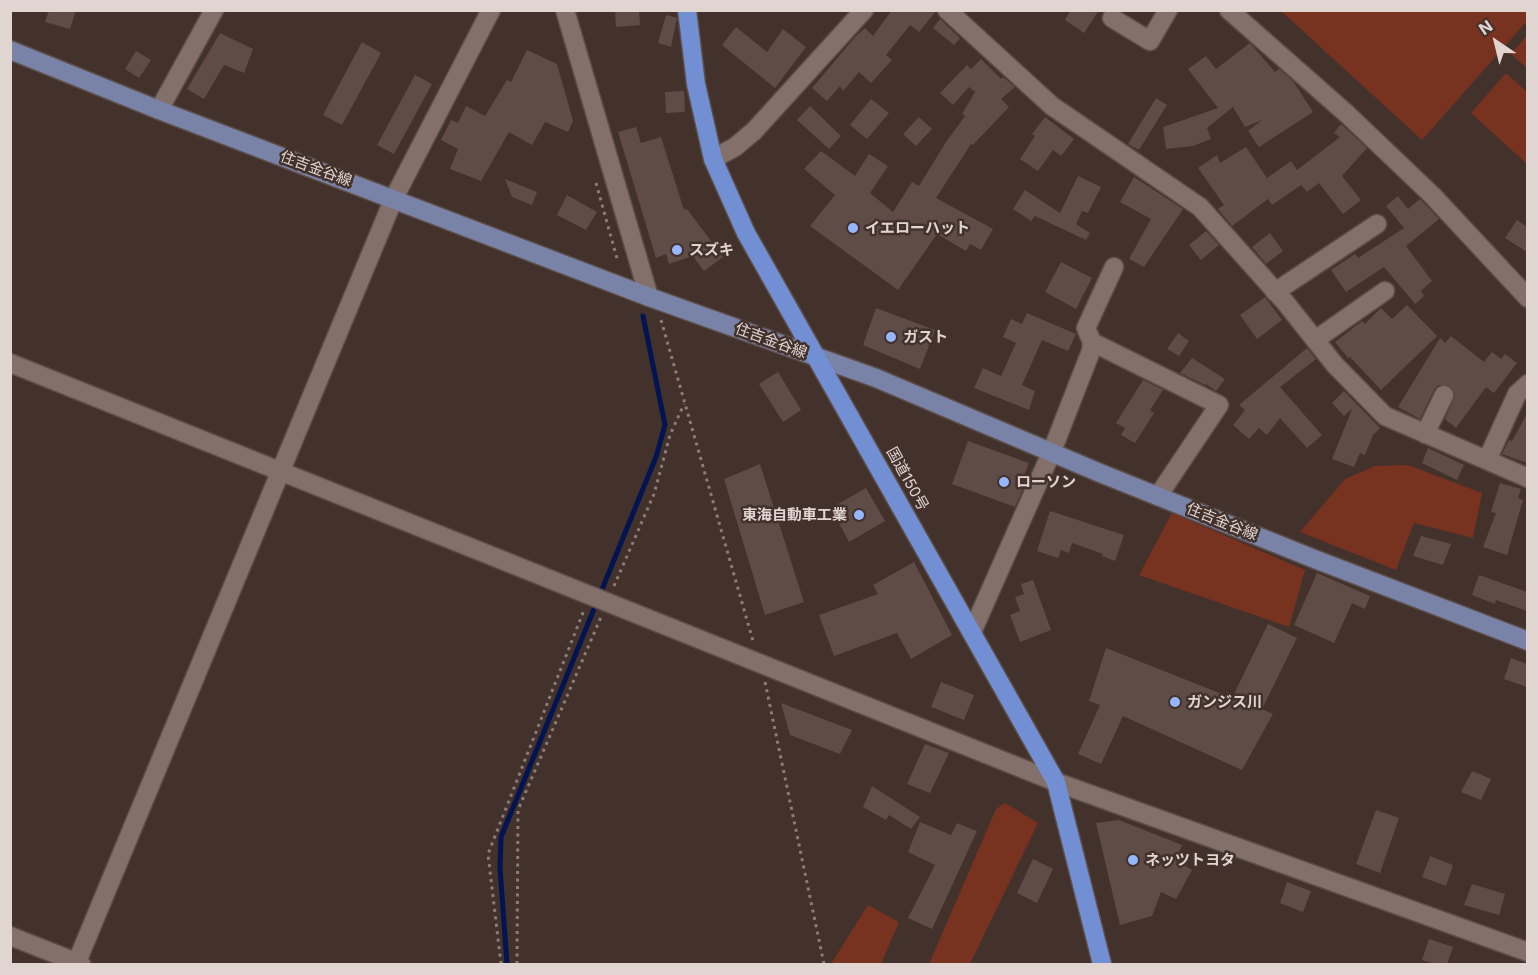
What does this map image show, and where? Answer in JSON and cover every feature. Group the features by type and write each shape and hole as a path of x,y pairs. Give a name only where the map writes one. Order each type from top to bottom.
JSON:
{"highway":[{"name":"国道150号","path":"687,10 696,84 713,159 746,233 1056,782 1102,964"}],"main road":[{"name":"住吉金谷線","path":"10,50 159,110 649,297 876,378 1158,496 1527,641"}],"street":[{"path":"159,110 214,10"},
{"path":"10,936 78,964 394,198 490,10"},
{"path":"565,10 649,297"},
{"path":"713,159 735,147 754,131 864,10"},
{"path":"947,10 1052,106 1200,207 1315,340 1385,416 1527,478"},
{"path":"1112,18 1150,41 1168,10"},
{"path":"1229,10 1347,114 1432,195 1527,298"},
{"path":"1275,292 1377,224"},
{"path":"972,632 1052,451 1092,351 1092,342 1086,328 1114,267"},
{"path":"1315,340 1385,291"},
{"path":"1092,342 1219,405 1158,496"},
{"path":"10,363 1056,782 1527,952"},
{"path":"1487,460 1517,394 1527,384"},
{"path":"1425,434 1444,395"}],"path":[{"path":"501,964 488,854 599,598 654,494 670,435 684,404"},
{"path":"517,964 518,810 599,598"}],"shaded area":[{"path":"1527,10 1527,21 1422,140 1281,11"},
{"path":"1527,35 1527,68 1511,54"},
{"path":"1506,73 1527,92 1527,164 1471,113"},
{"path":"1408,465 1482,493 1473,538 1414,523 1396,570 1300,532 1345,479 1375,466"},
{"path":"1172,513 1305,570 1289,627 1139,575"},
{"path":"1005,803 1038,823 970,964 929,964 996,809"},
{"path":"868,905 899,922 881,964 831,964"}],"building":[{"path":"49,10 76,10 70,29 45,22"},
{"path":"615,10 639,10 640,25 616,27"},
{"path":"892,10 936,11 919,32 910,25 886,55 892,60 871,83 859,72 843,91 840,86 827,101 812,88 855,37 865,28 873,36"},
{"path":"1071,10 1099,10 1084,33 1065,20"},
{"path":"666,15 677,18 671,47 658,43"},
{"path":"940,19 960,38 954,45 933,28"},
{"path":"736,27 767,52 783,29 806,47 775,88 722,45"},
{"path":"220,33 253,49 244,73 224,65 204,99 187,89"},
{"path":"362,42 381,53 342,125 323,115"},
{"path":"1250,43 1275,72 1279,69 1293,81 1313,112 1259,147 1248,131 1262,120 1245,127 1233,107 1207,128 1211,139 1193,146 1166,149 1163,127 1218,108 1188,69 1206,56 1216,69"},
{"path":"527,50 557,64 573,121 568,132 545,122 532,145 509,132 481,181 450,169 458,149 441,140 451,120 458,123 466,106 485,116 507,80 511,82"},
{"path":"136,51 151,60 139,78 125,69"},
{"path":"981,59 1001,79 1003,77 1015,87 1001,99 1009,107 973,145 971,144 936,198 993,229 981,250 970,244 966,251 937,234 898,290 810,226 835,195 804,169 821,151 855,176 869,154 888,166 870,193 893,212 912,182 919,186 965,116 962,114 975,92 969,87 953,105 940,93 967,65 971,69"},
{"path":"415,75 432,84 394,154 377,145"},
{"path":"684,91 685,112 666,113 665,92"},
{"path":"1156,98 1167,105 1139,150 1128,144"},
{"path":"871,99 889,113 867,139 850,125"},
{"path":"810,106 841,136 829,149 797,120"},
{"path":"919,117 932,129 916,146 903,134"},
{"path":"1045,117 1074,139 1061,156 1053,150 1038,171 1020,159 1035,136 1032,134"},
{"path":"1341,124 1367,148 1342,176 1361,200 1343,214 1319,183 1307,192 1301,185 1272,205 1268,199 1232,226 1218,209 1224,205 1198,168 1217,155 1220,163 1246,147 1267,178 1291,161 1297,170 1340,137 1334,133"},
{"path":"636,127 641,143 661,137 684,210 687,209 723,257 704,271 693,256 669,264 666,254 656,258 618,132"},
{"path":"1078,176 1101,187 1088,213 1082,211 1076,224 1090,233 1086,240 1035,216 1031,221 1013,209 1025,190 1060,213"},
{"path":"1134,177 1183,209 1144,267 1129,259 1151,219 1120,202"},
{"path":"505,179 537,192 532,205 512,197"},
{"path":"567,195 597,212 586,230 557,215"},
{"path":"1398,196 1408,209 1420,199 1439,219 1406,246 1432,281 1421,291 1424,296 1415,304 1384,267 1346,292 1331,270 1355,254 1358,258 1404,228 1386,206"},
{"path":"1517,220 1527,227 1527,252 1505,238"},
{"path":"1206,231 1219,245 1201,260 1189,245"},
{"path":"1270,233 1283,251 1266,264 1252,247"},
{"path":"1061,262 1092,278 1076,309 1045,292"},
{"path":"1265,297 1282,320 1257,339 1240,315"},
{"path":"1407,305 1437,336 1381,390 1335,342 1362,321 1365,324 1381,308 1392,319"},
{"path":"876,308 935,330 920,369 863,345"},
{"path":"1027,313 1076,334 1068,351 1042,340 1022,385 1035,391 1029,410 974,388 983,368 1001,376 1016,343 1003,337 1011,319 1022,324"},
{"path":"1178,333 1189,341 1179,356 1167,349"},
{"path":"1451,336 1484,362 1492,352 1501,359 1505,354 1517,363 1494,393 1486,387 1456,428 1445,419 1455,395 1448,385 1438,385 1420,419 1398,407 1440,338 1445,343"},
{"path":"1307,348 1316,359 1280,387 1322,435 1307,448 1280,418 1267,435 1259,428 1249,439 1233,425 1245,410 1239,405"},
{"path":"1192,358 1225,379 1216,391 1180,373"},
{"path":"778,372 801,410 783,422 759,384"},
{"path":"1143,380 1163,390 1150,410 1154,413 1135,443 1121,435 1125,428 1116,423"},
{"path":"1344,391 1380,428 1373,435 1365,455 1360,453 1354,467 1332,459 1352,409 1344,416 1332,403"},
{"path":"1527,414 1527,463 1502,454"},
{"path":"968,441 1029,463 1021,483 1025,484 1015,507 952,484"},
{"path":"1428,448 1464,465 1457,480 1422,463"},
{"path":"760,464 804,602 765,615 724,479"},
{"path":"1500,483 1521,489 1518,498 1523,500 1507,555 1483,547 1496,513 1491,512"},
{"path":"866,488 885,521 849,542 831,508"},
{"path":"1050,511 1124,535 1115,561 1102,556 1103,554 1072,543 1069,553 1061,550 1058,558 1037,551"},
{"path":"1421,536 1451,544 1443,565 1413,556"},
{"path":"914,562 952,635 911,659 897,633 834,656 819,615 878,594 873,585"},
{"path":"1317,573 1370,596 1365,609 1352,603 1334,643 1294,625"},
{"path":"1479,575 1527,592 1527,611 1496,600 1495,604 1472,595"},
{"path":"1033,580 1051,630 1020,642 1010,615 1020,611 1015,597 1024,594 1021,584"},
{"path":"1268,624 1297,638 1262,709 1273,714 1242,770 1123,716 1101,764 1078,754 1100,705 1089,701 1106,648 1232,698"},
{"path":"1511,658 1527,664 1527,687 1504,679"},
{"path":"941,682 974,695 964,720 931,707"},
{"path":"781,703 852,730 840,754 790,735"},
{"path":"925,744 949,753 930,793 907,784"},
{"path":"1472,771 1491,779 1481,800 1461,792"},
{"path":"872,786 920,817 911,829 889,815 886,820 863,807"},
{"path":"1376,810 1399,818 1380,873 1356,864"},
{"path":"1119,820 1182,845 1176,860 1192,870 1176,899 1161,892 1152,916 1120,925 1096,823"},
{"path":"920,822 951,835 957,823 977,831 932,929 908,918 935,865 908,852"},
{"path":"1430,856 1453,865 1446,886 1422,877"},
{"path":"1033,859 1053,869 1037,903 1017,893"},
{"path":"1287,882 1311,891 1303,912 1280,903"},
{"path":"1472,884 1505,894 1499,915 1464,905"},
{"path":"1429,939 1453,947 1447,964 1435,964 1422,960"}],"waterway":[{"path":"507,964 500,868 501,837 656,457 665,425 643,316"}],"place":[{"name":"イエローハット","path":"853,228"},
{"name":"スズキ","path":"677,250"},
{"name":"ガスト","path":"891,337"},
{"name":"ローソン","path":"1004,482"},
{"name":"東海自動車工業","path":"859,515"},
{"name":"ガンジス川","path":"1175,702"},
{"name":"ネッツトヨタ","path":"1133,860"}]}
